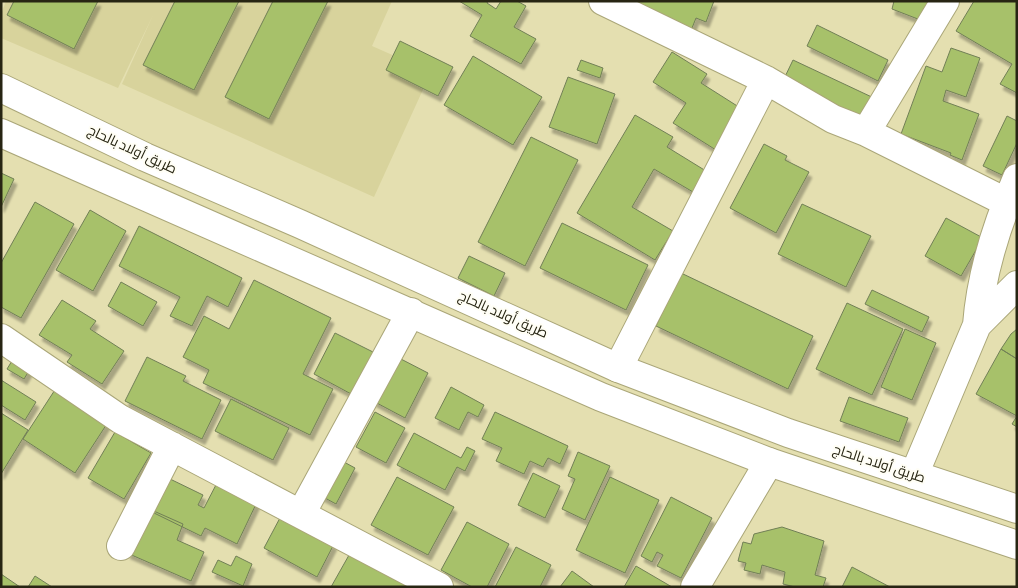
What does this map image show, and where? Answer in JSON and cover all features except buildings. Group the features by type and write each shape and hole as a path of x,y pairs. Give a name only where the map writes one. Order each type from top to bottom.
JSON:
{"street":[{"path":"604,1 766,80 833,119 1012,190 985,264 979,293 978,325"},
{"path":"866,132 945,1"},
{"path":"618,368 766,80"},
{"name":"طريق أولاد بالحاج","path":"1,88 145,158 300,224 618,368 788,433 1017,509"},
{"path":"1,132 601,397 769,462 1017,545"},
{"path":"914,475 978,325 1017,284"},
{"path":"301,514 411,312"},
{"path":"1,338 120,419 439,587"},
{"path":"121,546 172,446"},
{"path":"695,587 769,462"}],"shaded area":[{"path":"6,1 392,1 372,46 431,72 374,197 122,84 153,15 118,88 1,38 1,14"}]}
